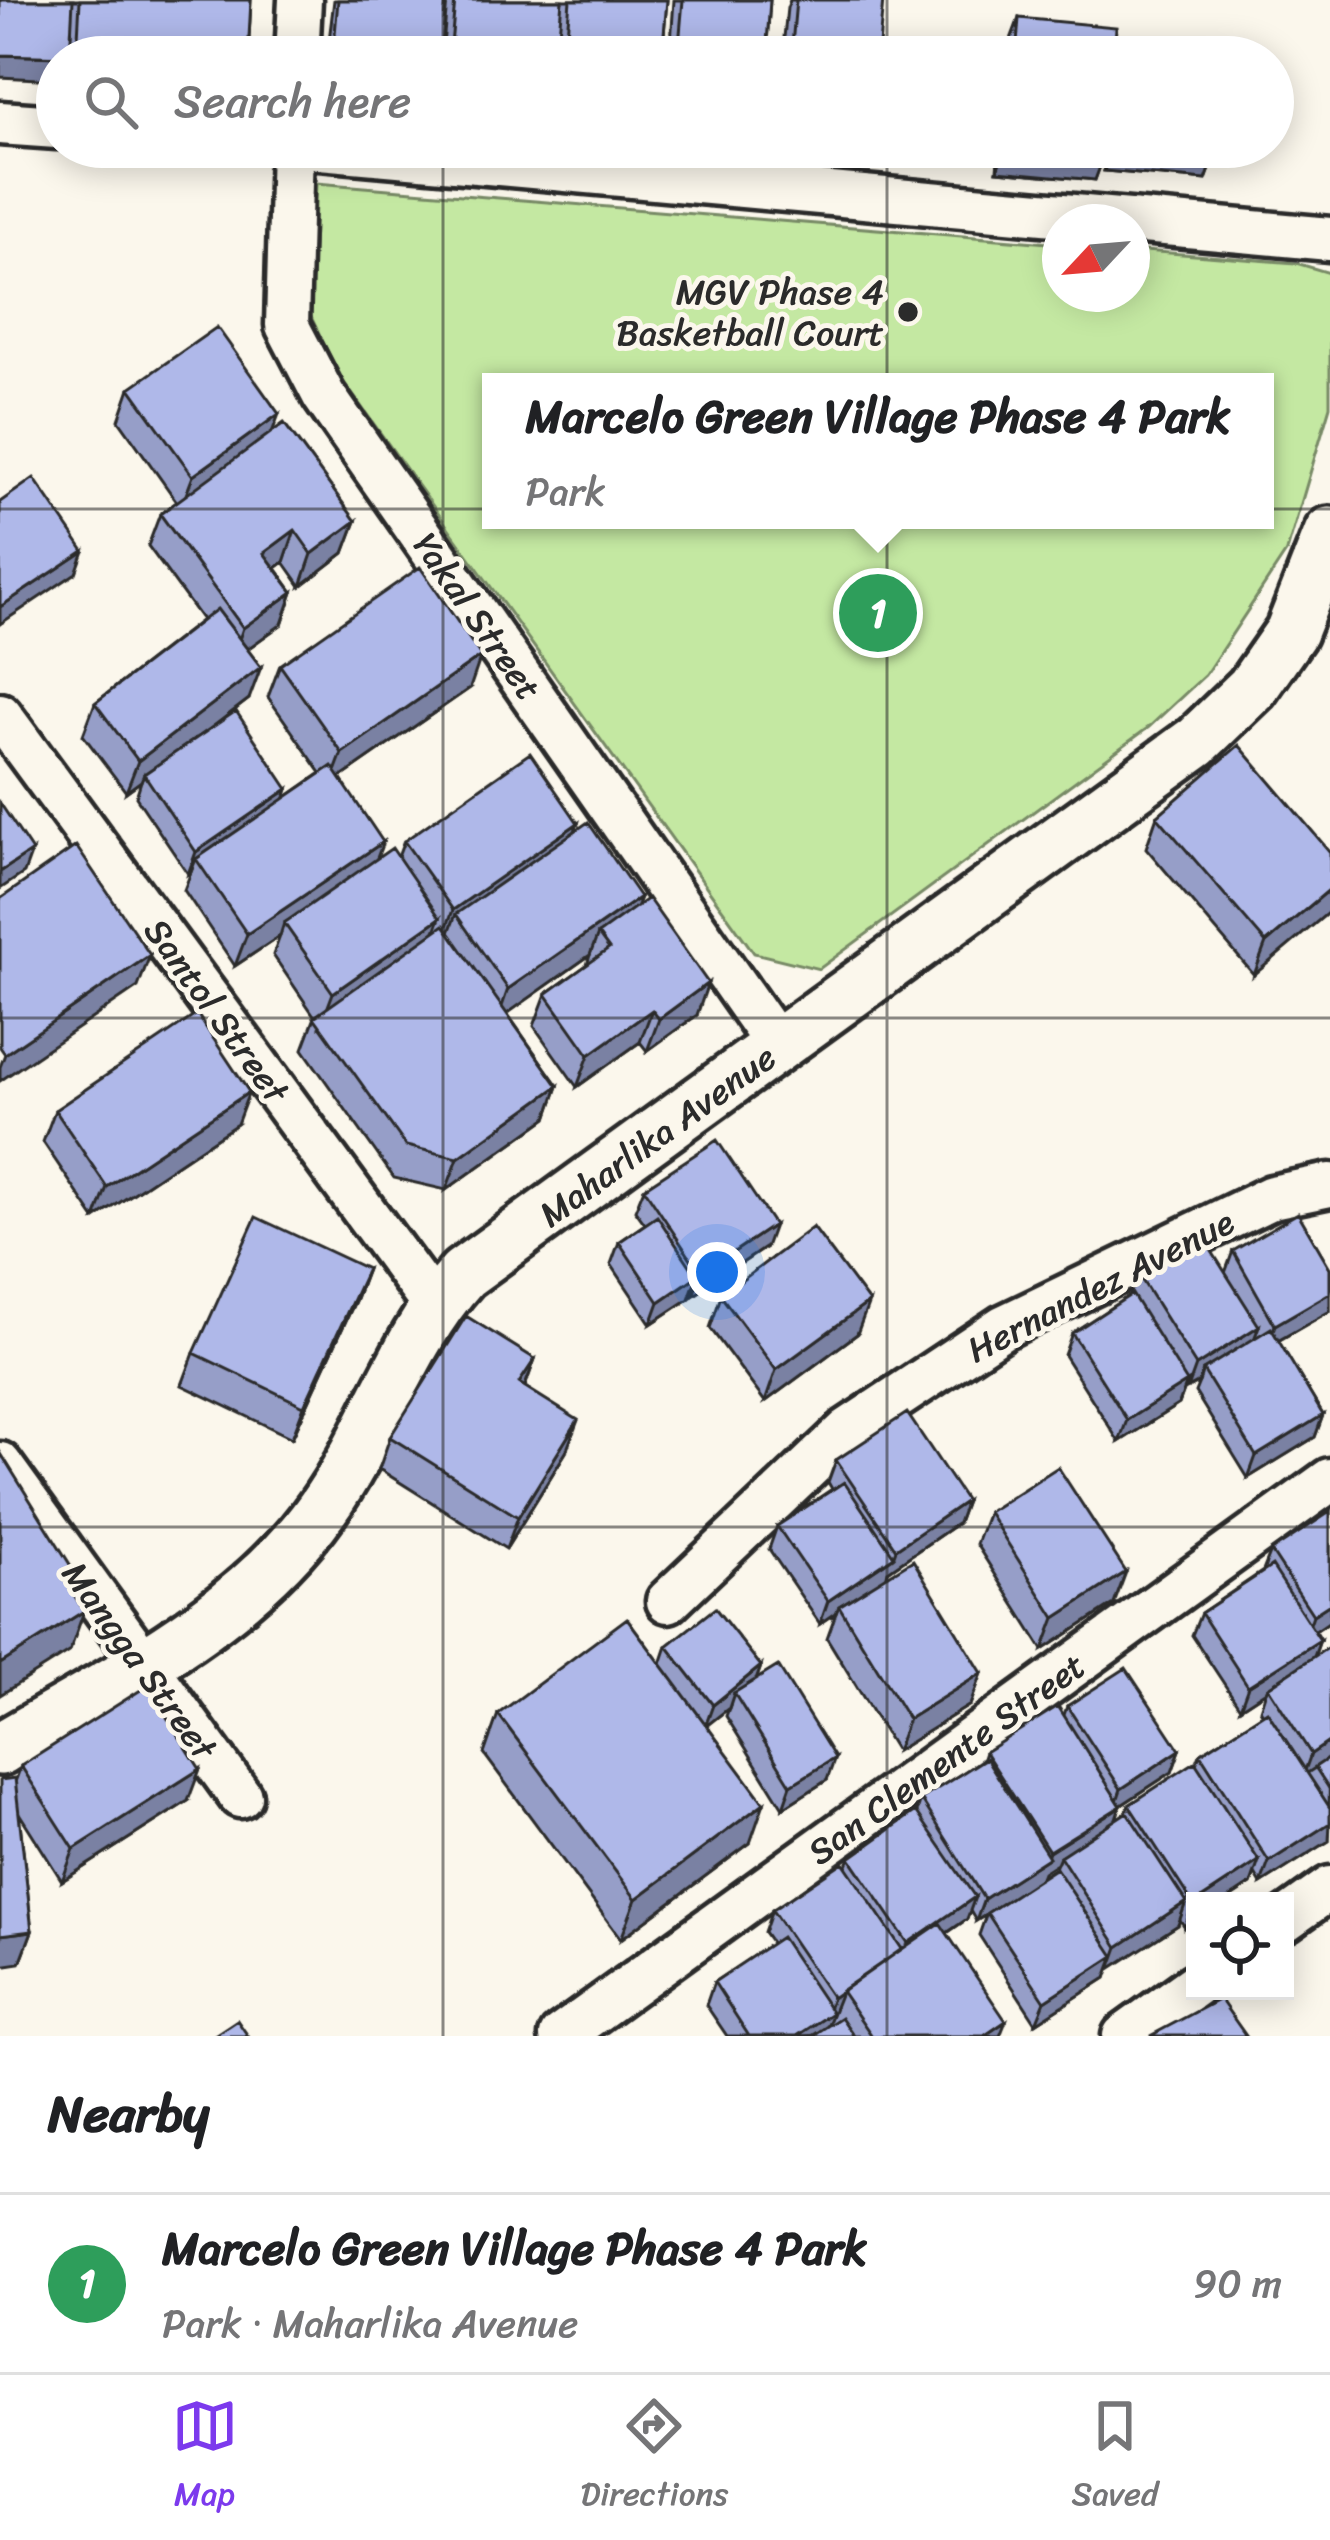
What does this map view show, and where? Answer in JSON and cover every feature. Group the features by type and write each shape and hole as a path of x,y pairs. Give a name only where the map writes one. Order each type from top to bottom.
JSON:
{"street":[{"path":"298,36 300,0"},
{"path":"0,123 36,126"},
{"name":"Yakal Street","path":"291,168 286,325 324,396 778,1048"},
{"path":"542,168 1330,239"},
{"name":"Maharlika Avenue","path":"0,1749 142,1664 249,1590 321,1511 392,1393 434,1306 463,1274 1197,741 1252,688 1291,632 1330,533"},
{"name":"Santol Street","path":"0,715 434,1306"},
{"name":"Hernandez Avenue","path":"668,1600 848,1430 1003,1328 1272,1197 1330,1185"},
{"name":"Mangga Street","path":"0,1464 239,1796"},
{"name":"San Clemente Street","path":"561,2036 1330,1480"},
{"path":"1294,1914 1330,1888"},
{"path":"1124,2036 1186,1991"}],"green space":[{"path":"316,183 1042,243 1042,312 1150,312 1150,251 1296,263 1330,273 1330,406 1287,551 1205,675 1149,727 819,969 754,953 340,377 310,315"}],"building":[{"path":"0,0 73,0 71,36 36,36 36,56 0,55"},
{"path":"80,0 251,0 249,36 78,36"},
{"path":"338,0 446,0 443,36 335,36"},
{"path":"455,0 562,0 559,36 452,36"},
{"path":"570,0 667,0 664,36 567,36"},
{"path":"683,0 770,0 767,36 680,36"},
{"path":"796,0 883,0 880,36 793,36"},
{"path":"1019,18 1116,27 1115,36 1018,36"},
{"path":"217,327 279,414 193,476 130,388"},
{"path":"284,423 356,521 312,554 295,530 264,553 293,592 243,628 160,514"},
{"path":"34,478 84,551 0,607 0,502"},
{"path":"420,567 481,656 342,753 280,665"},
{"path":"217,609 261,667 138,761 95,703"},
{"path":"236,711 288,789 196,852 144,774"},
{"path":"1239,745 1330,852 1330,889 1266,943 1157,816"},
{"path":"530,753 578,823 453,910 404,841"},
{"path":"332,766 383,842 247,934 196,859"},
{"path":"0,803 32,851 0,872"},
{"path":"588,822 640,897 508,989 456,914"},
{"path":"76,846 150,955 5,1054 0,1047 0,899"},
{"path":"392,848 440,918 333,993 284,923"},
{"path":"648,898 708,983 659,1019 652,1010 589,1055 546,994 609,949 598,934"},
{"path":"444,925 558,1086 458,1158 406,1146 314,1017"},
{"path":"197,1014 249,1092 107,1187 55,1110"},
{"path":"717,1140 774,1225 701,1274 644,1188"},
{"path":"1298,1213 1330,1268 1330,1293 1275,1325 1233,1251"},
{"path":"657,1216 697,1276 659,1302 619,1242"},
{"path":"256,1217 367,1269 304,1406 194,1353"},
{"path":"813,1227 869,1302 776,1370 721,1296"},
{"path":"1201,1234 1259,1326 1196,1366 1138,1274"},
{"path":"1132,1294 1187,1382 1127,1420 1072,1333"},
{"path":"466,1316 535,1359 519,1383 578,1420 518,1517 390,1437"},
{"path":"1271,1328 1323,1415 1256,1456 1203,1370"},
{"path":"907,1413 966,1501 896,1549 836,1460"},
{"path":"0,1452 76,1574 65,1580 84,1611 0,1664"},
{"path":"1058,1467 1126,1572 1055,1618 988,1512"},
{"path":"844,1482 894,1556 828,1601 777,1526"},
{"path":"1330,1512 1330,1604 1313,1615 1271,1551"},
{"path":"913,1560 982,1673 908,1719 839,1606"},
{"path":"1272,1566 1320,1640 1248,1686 1201,1613"},
{"path":"715,1608 761,1666 713,1705 667,1646"},
{"path":"627,1618 764,1803 636,1899 498,1714"},
{"path":"1330,1646 1330,1741 1311,1754 1268,1687"},
{"path":"778,1666 835,1758 791,1785 734,1693"},
{"path":"1126,1668 1180,1750 1121,1789 1067,1706"},
{"path":"147,1686 200,1769 74,1849 21,1766"},
{"path":"1058,1706 1121,1806 1049,1851 985,1752"},
{"path":"1267,1711 1330,1808 1330,1823 1269,1862 1200,1754"},
{"path":"1330,1757 1330,1790 1315,1767"},
{"path":"986,1758 1049,1857 984,1899 921,1799"},
{"path":"1195,1762 1259,1861 1212,1892 1186,1893 1129,1805"},
{"path":"15,1778 32,1931 0,1935 0,1780"},
{"path":"916,1811 975,1897 908,1943 850,1858"},
{"path":"1127,1812 1186,1902 1118,1947 1060,1856"},
{"path":"843,1862 902,1949 832,1998 772,1910"},
{"path":"1056,1868 1114,1956 1045,2001 987,1913"},
{"path":"940,1923 1006,2021 984,2036 872,2036 841,1991"},
{"path":"781,1937 832,2013 797,2036 749,2036 714,1982"},
{"path":"1221,2000 1246,2036 1150,2036"},
{"path":"841,2017 854,2036 812,2036"},
{"path":"237,2020 248,2036 213,2036"}],"place":[{"name":"MGV Phase 4 Basketball Court","path":"908,312"},
{"name":"Marcelo Green Village Phase 4 Park","path":"878,613"}]}
